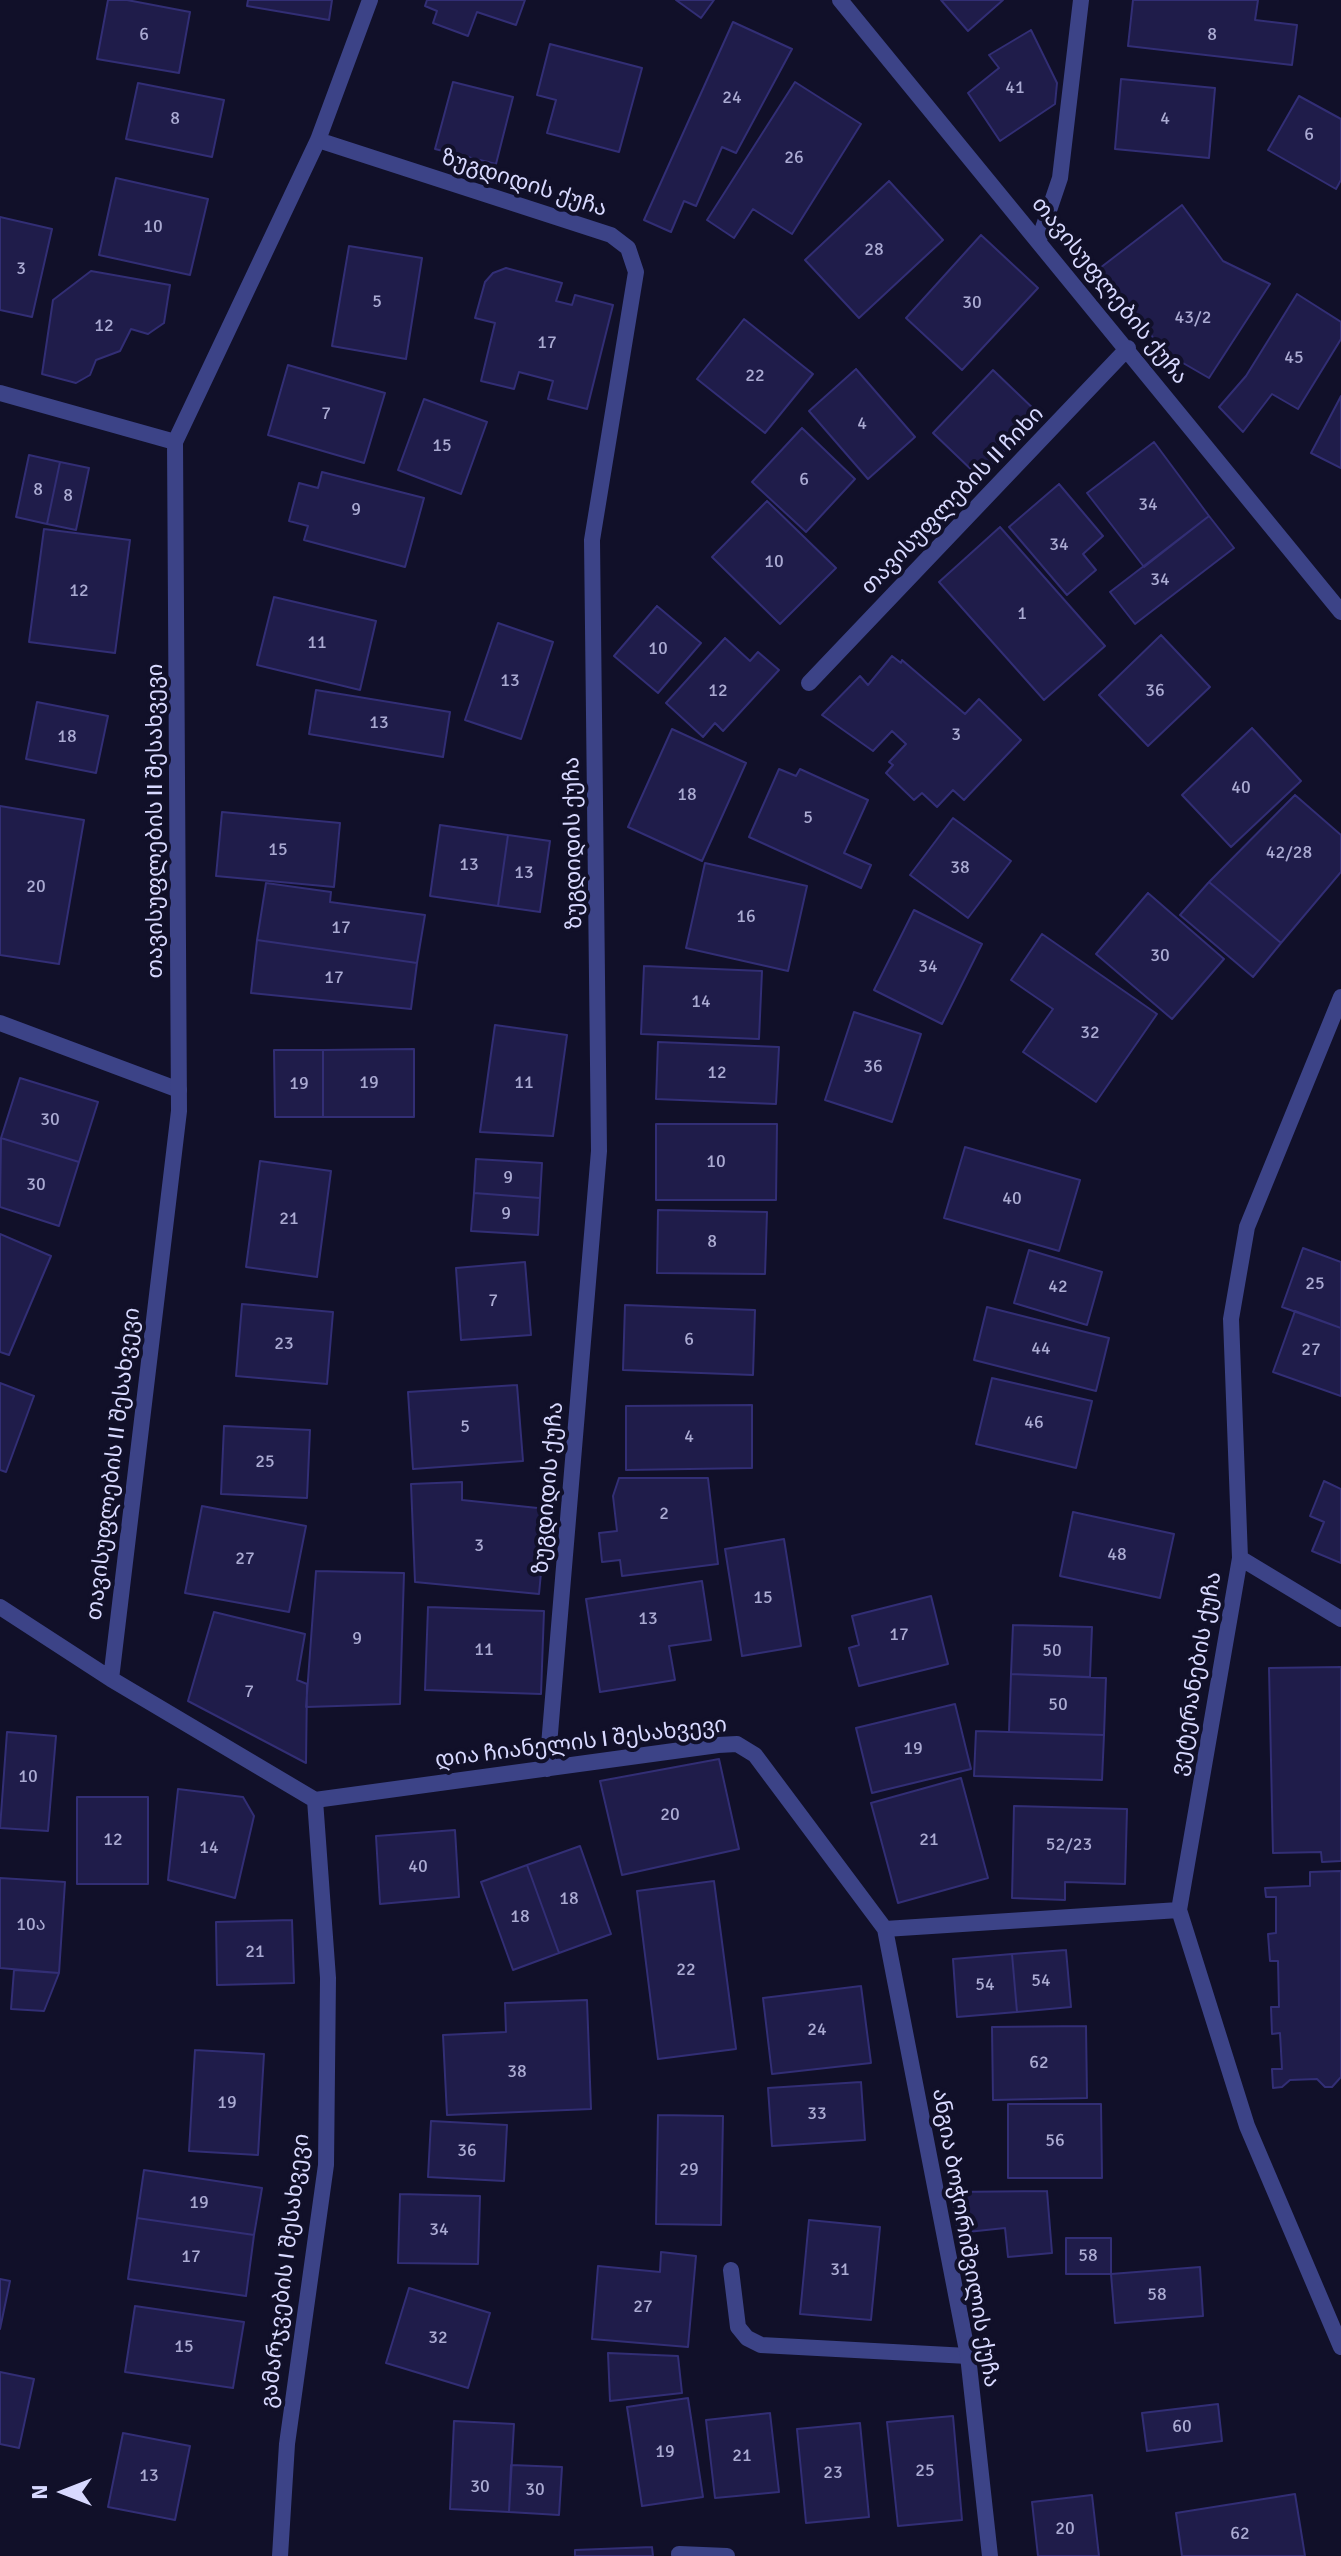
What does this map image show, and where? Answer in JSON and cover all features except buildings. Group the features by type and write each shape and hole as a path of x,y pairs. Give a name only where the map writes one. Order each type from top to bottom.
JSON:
{"street":[{"name":"თავისუფლების II შესახვევი","path":"111,1679 179,1111 175,442 318,140 370,0"},
{"name":"თავისუფლების ქუჩა","path":"840,0 1128,348 1341,612"},
{"path":"1039,240 1060,178 1081,0"},
{"name":"ზუგდიდის ქუჩა","path":"318,140 611,235 628,248 636,272 592,540 599,1151 547,1769"},
{"name":"თავისუფლების II ჩიხი","path":"809,683 1128,348"},
{"path":"0,393 175,442"},
{"name":"ვეტერანების ქუჩა","path":"1341,997 1247,1227 1231,1319 1240,1558 1179,1910 1247,2126 1341,2347"},
{"path":"0,1023 179,1090"},
{"path":"1240,1558 1341,1619"},
{"path":"0,1607 111,1679 315,1800"},
{"name":"დია ჩიანელის I შესახვევი","path":"315,1800 737,1744 755,1755 885,1929"},
{"name":"გამარჯვების I შესახვევი","path":"280,2556 287,2444 326,2165 328,1978 315,1800"},
{"path":"885,1929 1179,1910"},
{"name":"ანგია ბოჭორიშვილის ქუჩა","path":"885,1929 968,2356 990,2556"},
{"path":"731,2270 738,2327 747,2338 761,2345 968,2356"},
{"path":"679,2554 727,2556"}]}
